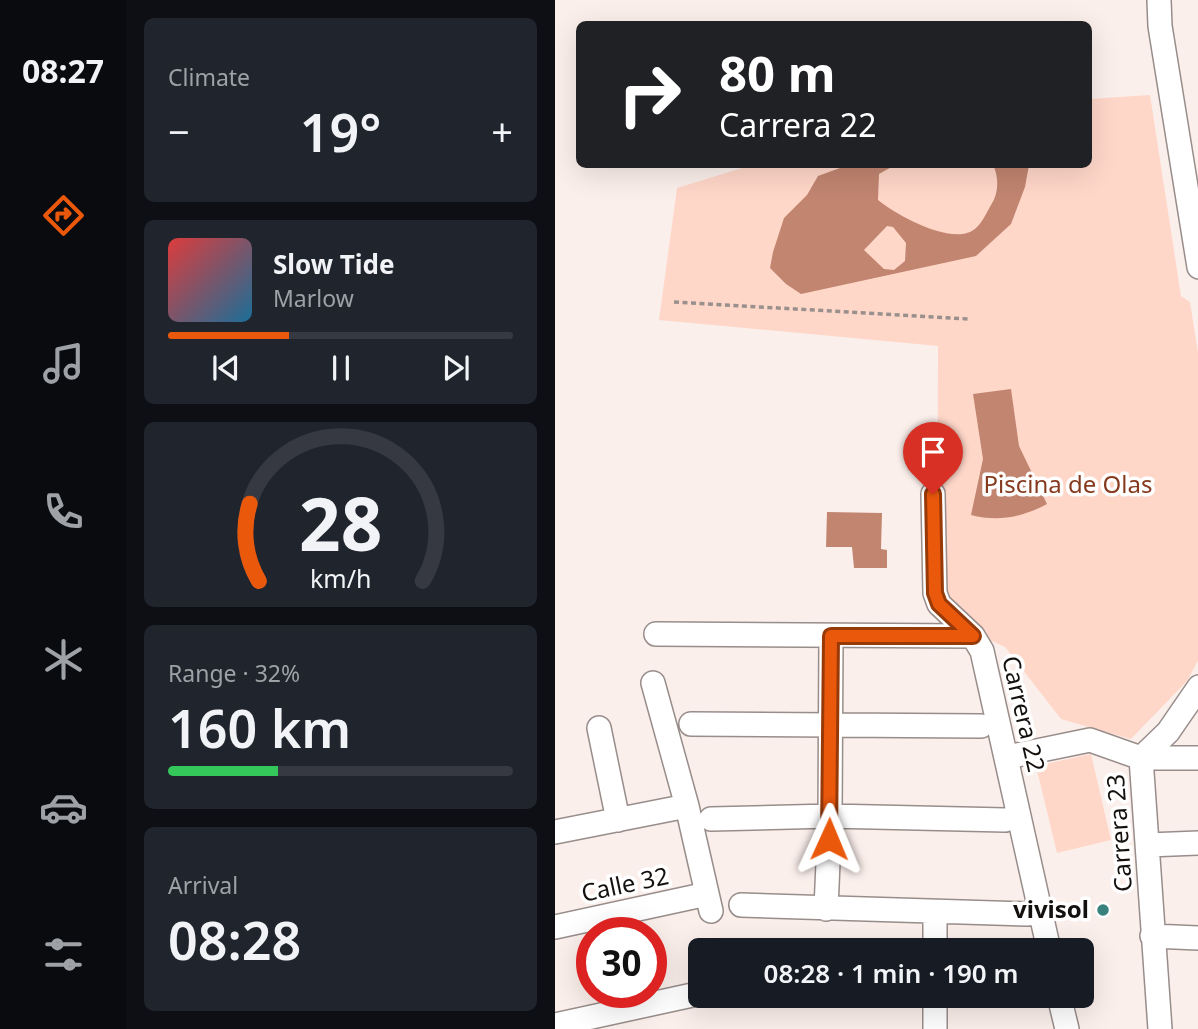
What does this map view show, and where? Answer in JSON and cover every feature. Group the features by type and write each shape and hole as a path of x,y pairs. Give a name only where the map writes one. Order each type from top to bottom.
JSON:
{"street":[{"path":"1159,0 1160,26 1198,267"},
{"path":"933,494 935,593 939,604 973,636"},
{"name":"Carrera 22","path":"656,634 973,636 982,651 1046,938"},
{"path":"826,909 830,816 831,636"},
{"path":"555,832 687,806 653,683"},
{"path":"1141,758 1167,732 1198,687"},
{"path":"691,724 981,726"},
{"path":"599,728 618,820"},
{"path":"1007,757 1090,740 1141,758 1198,758"},
{"name":"Carrera 23","path":"1141,758 1160,1029"},
{"name":"Calle 32","path":"555,927 709,902 687,806"},
{"path":"711,819 830,816 1005,820"},
{"path":"1148,845 1198,843"},
{"path":"741,905 1028,914"},
{"path":"935,912 935,938"},
{"path":"1152,936 1198,938"},
{"path":"556,1023 688,996"},
{"path":"935,1008 935,1029"},
{"path":"1062,1008 1067,1029"}],"path":[{"path":"674,302 969,319"}],"green space":[{"name":"Piscina de Olas","path":"1150,95 1181,296 1190,302 1198,353 1199,659 1187,681 1131,739 1061,719 1005,647 937,616 938,346 659,320 677,188 742,168 1092,168 1092,99"},
{"path":"1091,754 1111,840 1057,853 1036,766"}],"shaded area":[{"path":"840,168 890,168 879,174 878,200 898,214 926,227 954,234 966,233 976,228 994,200 997,190 994,168 1028,168 1025,187 1011,224 976,256 801,294 770,268 784,218 807,195 818,176","holes":["887,226 893,227 906,243 905,261 894,270 884,269 864,250"]},
{"path":"1011,389 1019,446 1047,504 1010,517 971,515 983,459 973,394"},
{"path":"827,512 882,513 881,549 887,550 887,568 854,568 852,547 826,547"}],"place":[{"name":"vivisol","path":"1103,910"}],"route":[{"path":"829,839 831,636 973,636 939,604 935,593 933,494"}]}
